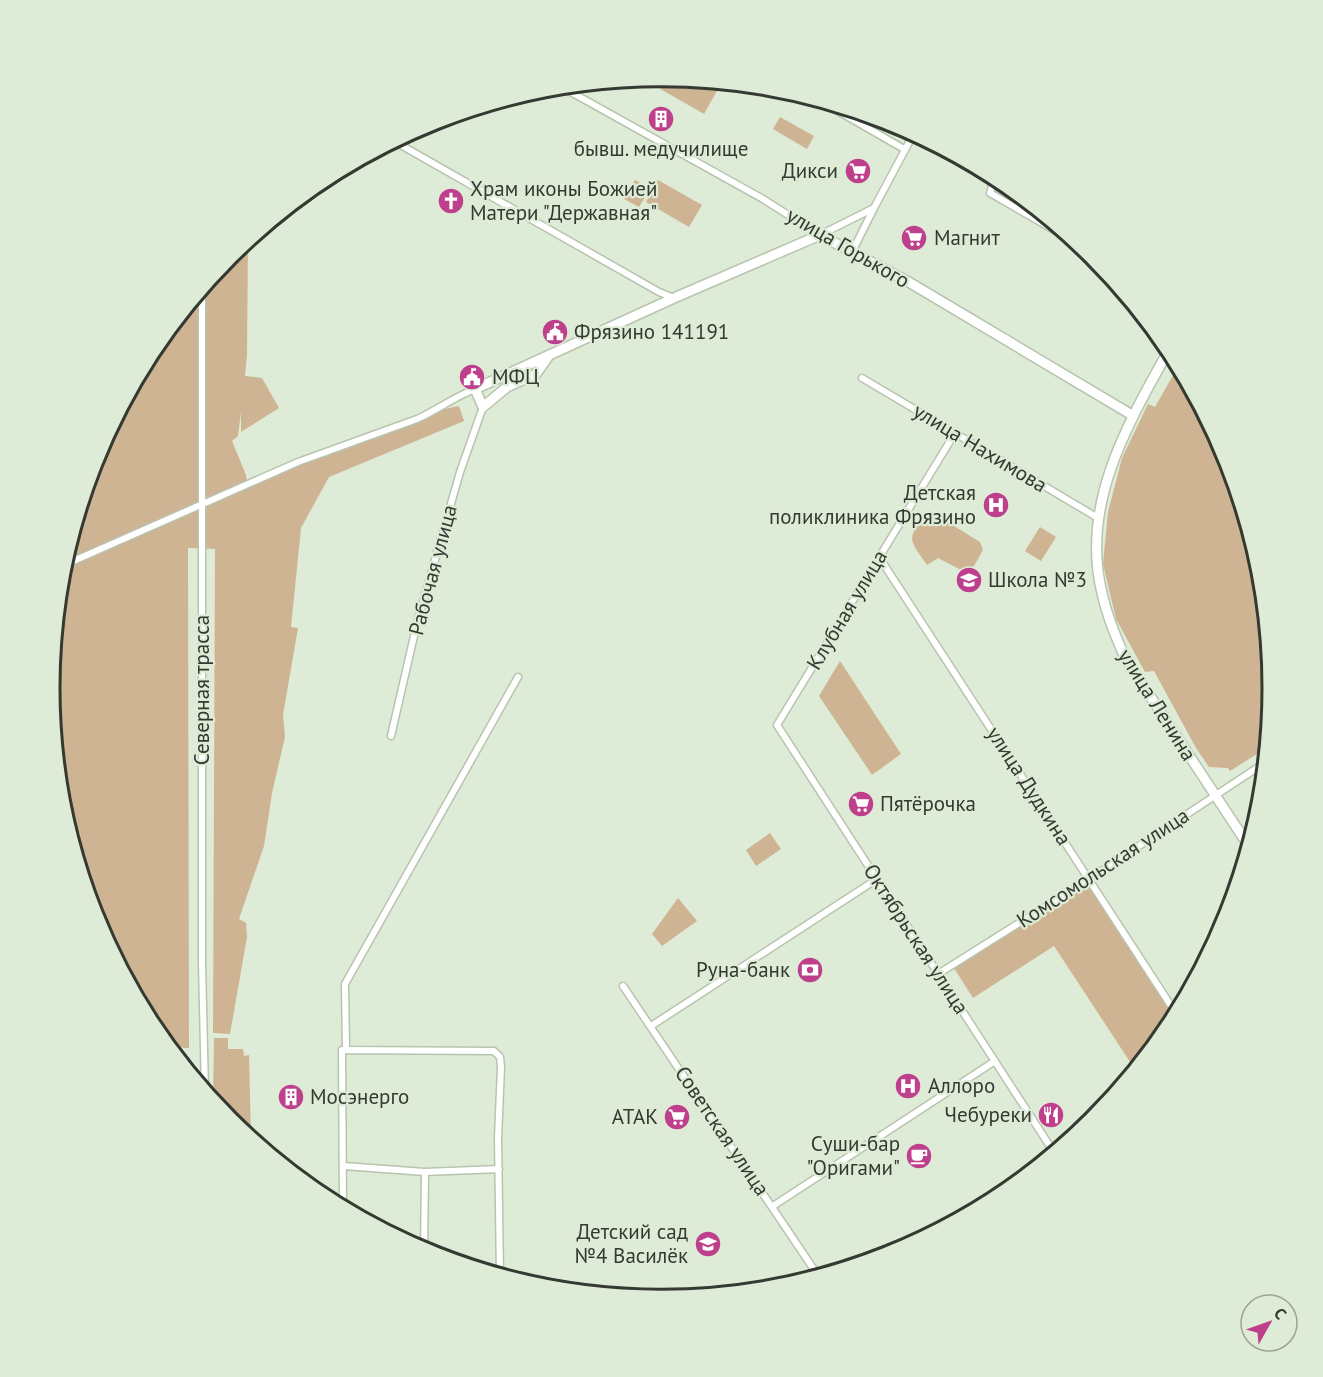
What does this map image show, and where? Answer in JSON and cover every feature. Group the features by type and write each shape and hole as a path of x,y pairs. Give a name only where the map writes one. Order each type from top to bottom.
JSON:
{"street":[{"name":"улица Горького","path":"574,94 763,199 820,235 907,282 1132,415"},
{"path":"848,117 904,149"},
{"path":"852,252 909,141"},
{"path":"402,146 659,292 674,298"},
{"path":"992,186 990,193 1043,224"},
{"path":"74,561 298,462 417,419 435,411 456,397 674,298 820,235 874,208"},
{"name":"Северная трасса","path":"202,300 202,963 205,1080"},
{"path":"475,389 483,407 507,387 536,374 548,357"},
{"name":"улица Ленина","path":"1164,358 1132,415 1109,471 1098,518 1096,556 1101,592 1111,626 1125,658 1244,839"},
{"name":"улица Нахимова","path":"862,378 1098,518"},
{"name":"Рабочая улица","path":"391,736 417,623 460,472 483,407"},
{"name":"Клубная улица","path":"777,725 955,433"},
{"name":"улица Дудкина","path":"879,557 1172,1006"},
{"path":"346,1049 345,984 518,677"},
{"name":"Октябрьская улица","path":"777,725 1050,1148"},
{"name":"Комсомольская улица","path":"938,974 1089,879 1258,767"},
{"path":"651,1026 877,879"},
{"name":"Советская улица","path":"623,986 815,1270"},
{"path":"344,1199 342,1050 494,1051 500,1056 500,1268"},
{"path":"773,1206 994,1061"},
{"path":"344,1166 425,1173 499,1169"},
{"path":"424,1241 425,1173"}],"shaded area":[{"path":"657,87 718,90 704,114"},
{"path":"780,117 814,136 807,149 773,129"},
{"path":"635,180 650,189 639,207 624,199"},
{"path":"658,180 702,205 689,227 646,202"},
{"path":"248,252 245,376 262,378 279,408 241,432 241,412 238,436 232,441 247,483 435,411 459,406 464,421 329,477 301,528 291,627 298,628 283,715 285,737 272,793 264,846 239,919 246,923 247,937 230,1034 213,1033 215,549 188,548 189,1048 179,1048 141,989 122,955 92,882 80,844 65,767 61,728 61,649 65,610 80,533 106,458 122,422 161,354 184,322"},
{"path":"1174,374 1201,422 1217,458 1243,533 1251,571 1262,649 1263,688 1260,752 1230,771 1228,768 1209,767 1196,748 1154,671 1145,672 1116,619 1103,564 1108,512 1122,458 1148,404 1155,407"},
{"path":"928,510 980,542 983,550 974,566 965,572 938,558 927,565 915,548 912,538 916,527"},
{"path":"1040,527 1056,537 1041,561 1025,551"},
{"path":"840,661 901,754 872,775 819,696"},
{"path":"770,833 781,849 756,866 746,850"},
{"path":"1088,884 1169,1010 1131,1064 1054,946 973,998 954,968"},
{"path":"678,898 697,921 662,946 652,934"},
{"path":"214,1038 228,1038 228,1049 243,1049 244,1056 249,1055 251,1128 213,1090"}],"place":[{"name":"бывш. медучилище","path":"661,119"},
{"name":"Дикси","path":"858,171"},
{"name":"Храм иконы Божией Матери \"Державная\"","path":"451,201"},
{"name":"Магнит","path":"914,238"},
{"name":"Фрязино 141191","path":"555,332"},
{"name":"МФЦ","path":"472,377"},
{"name":"Детская поликлиника Фрязино","path":"996,505"},
{"name":"Школа №3","path":"969,580"},
{"name":"Пятёрочка","path":"861,804"},
{"name":"Руна-банк","path":"810,970"},
{"name":"Аллоро","path":"908,1086"},
{"name":"Мосэнерго","path":"291,1097"},
{"name":"Чебуреки","path":"1051,1115"},
{"name":"АТАК","path":"677,1117"},
{"name":"Суши-бар \"Оригами\"","path":"919,1156"},
{"name":"Детский сад №4 Василёк","path":"708,1244"}]}
